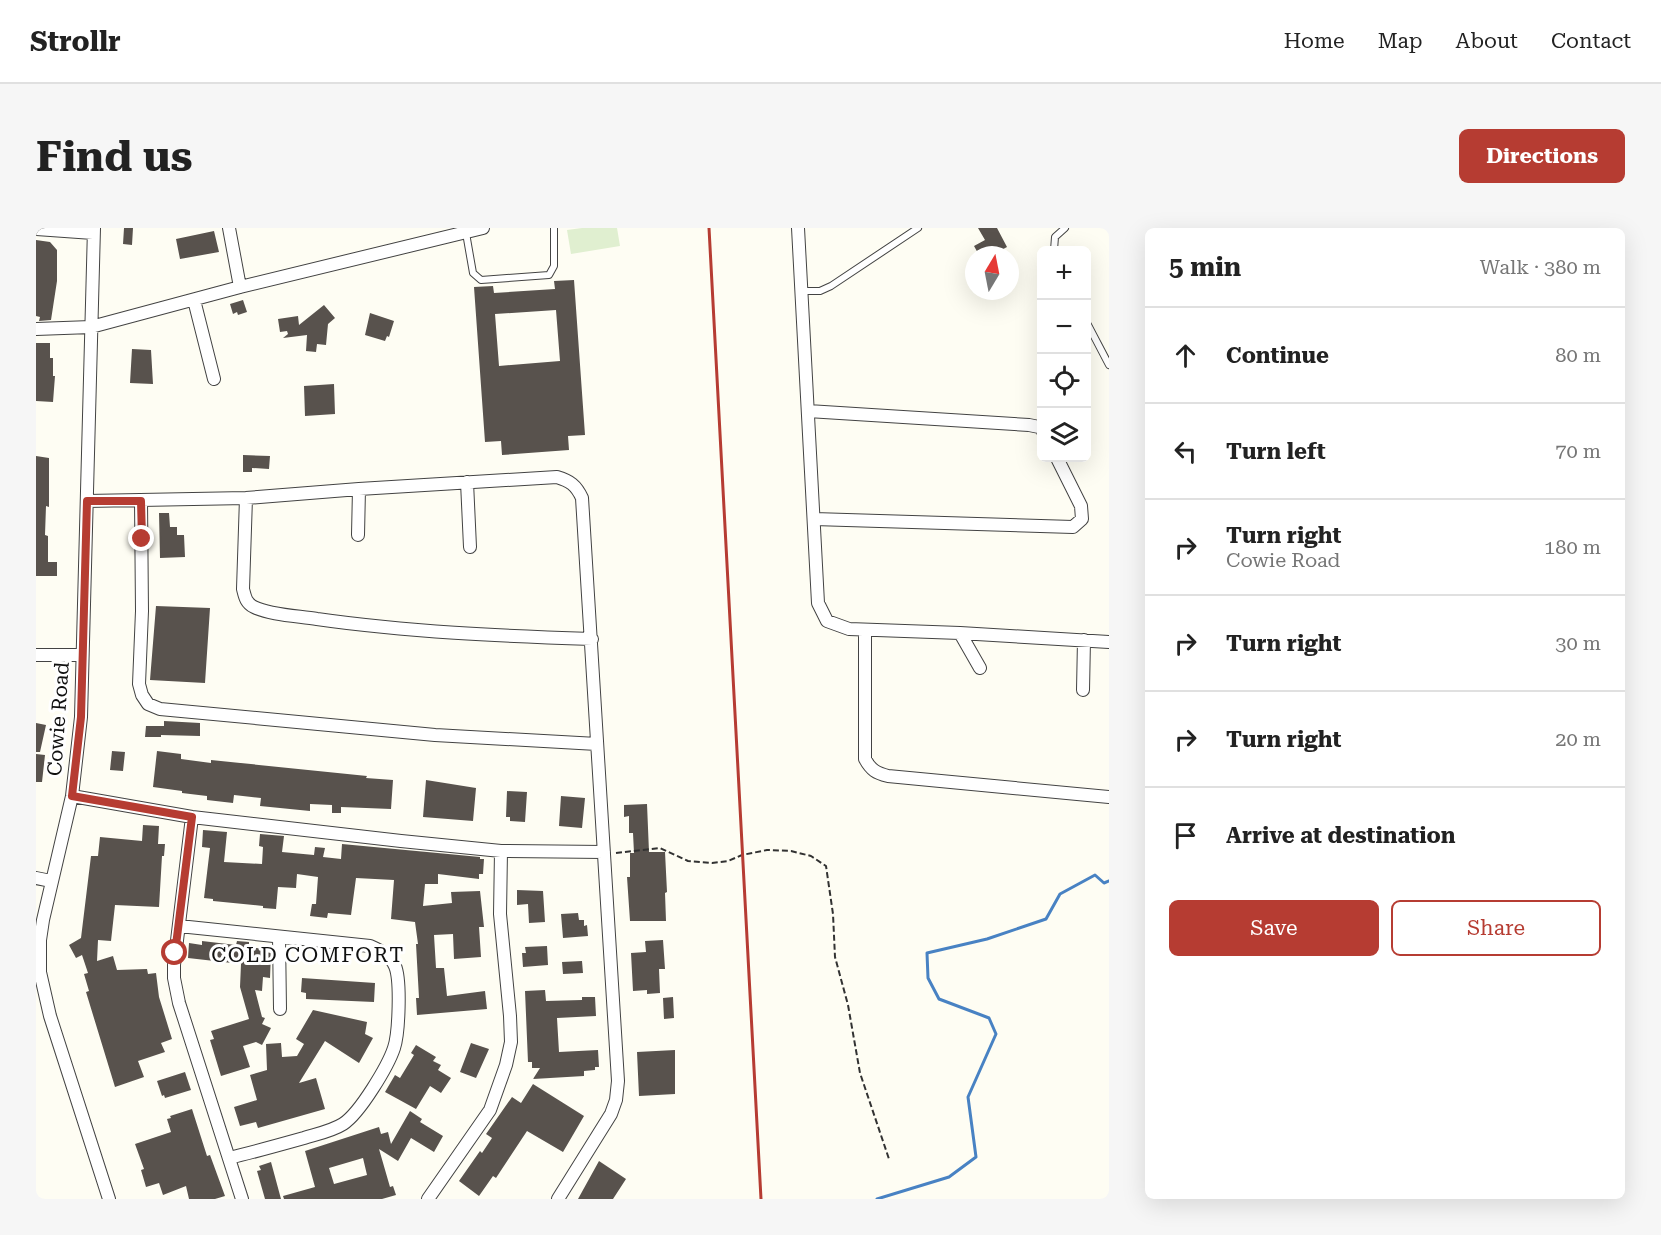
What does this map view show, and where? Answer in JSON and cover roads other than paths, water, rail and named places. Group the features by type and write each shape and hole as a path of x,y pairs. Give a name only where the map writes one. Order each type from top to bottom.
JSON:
{"street":[{"path":"229,228 240,287"},
{"path":"798,228 818,603 827,621 849,629 1109,642"},
{"path":"36,229 94,230"},
{"name":"Cowie Road","path":"94,230 81,717 72,796 51,881 38,956 50,1016 109,1199"},
{"path":"36,329 91,327 240,287 476,230"},
{"path":"194,300 214,379"},
{"path":"808,411 1037,427"},
{"path":"814,519 1073,527 1082,519 1081,506 1059,462"},
{"path":"87,501 246,498 557,477 576,486 582,498 592,639 618,1081 616,1100 611,1114 558,1199"},
{"path":"467,482 471,546"},
{"path":"358,535 359,489"},
{"path":"246,498 243,589 245,598 255,608 382,626 592,639"},
{"path":"141,501 142,611 139,674 142,695 148,704 160,709 435,735 597,744"},
{"path":"865,630 865,759 870,769 888,776 1109,797"},
{"path":"960,633 980,668"},
{"path":"1083,690 1084,639"},
{"path":"36,655 82,655"},
{"path":"72,796 192,817 501,850 604,852"},
{"path":"192,817 174,965 176,990 242,1199"},
{"path":"428,1199 490,1110 497,1094 511,1042 500,914 501,850"},
{"path":"36,878 51,881"},
{"path":"179,926 370,946 383,952 395,966 398,1026 394,1048 368,1096 355,1113 344,1124 321,1133 229,1158"},
{"path":"279,937 280,1009"}],"lane":[{"path":"476,230 473,273 481,280 549,275 554,266 554,228"},
{"path":"803,291 820,291 831,286 918,228"},
{"path":"1054,246 1054,237 1065,228"},
{"path":"1091,331 1109,365"}],"waterway":[{"path":"877,1199 949,1177 976,1157 968,1097 996,1034 989,1018 939,999 928,978 927,953 987,939 1046,919 1060,894 1095,875 1104,883 1109,881"}],"railway":[{"path":"709,228 761,1199"}],"district":[{"name":"COLD COMFORT","path":"308,955"}]}
